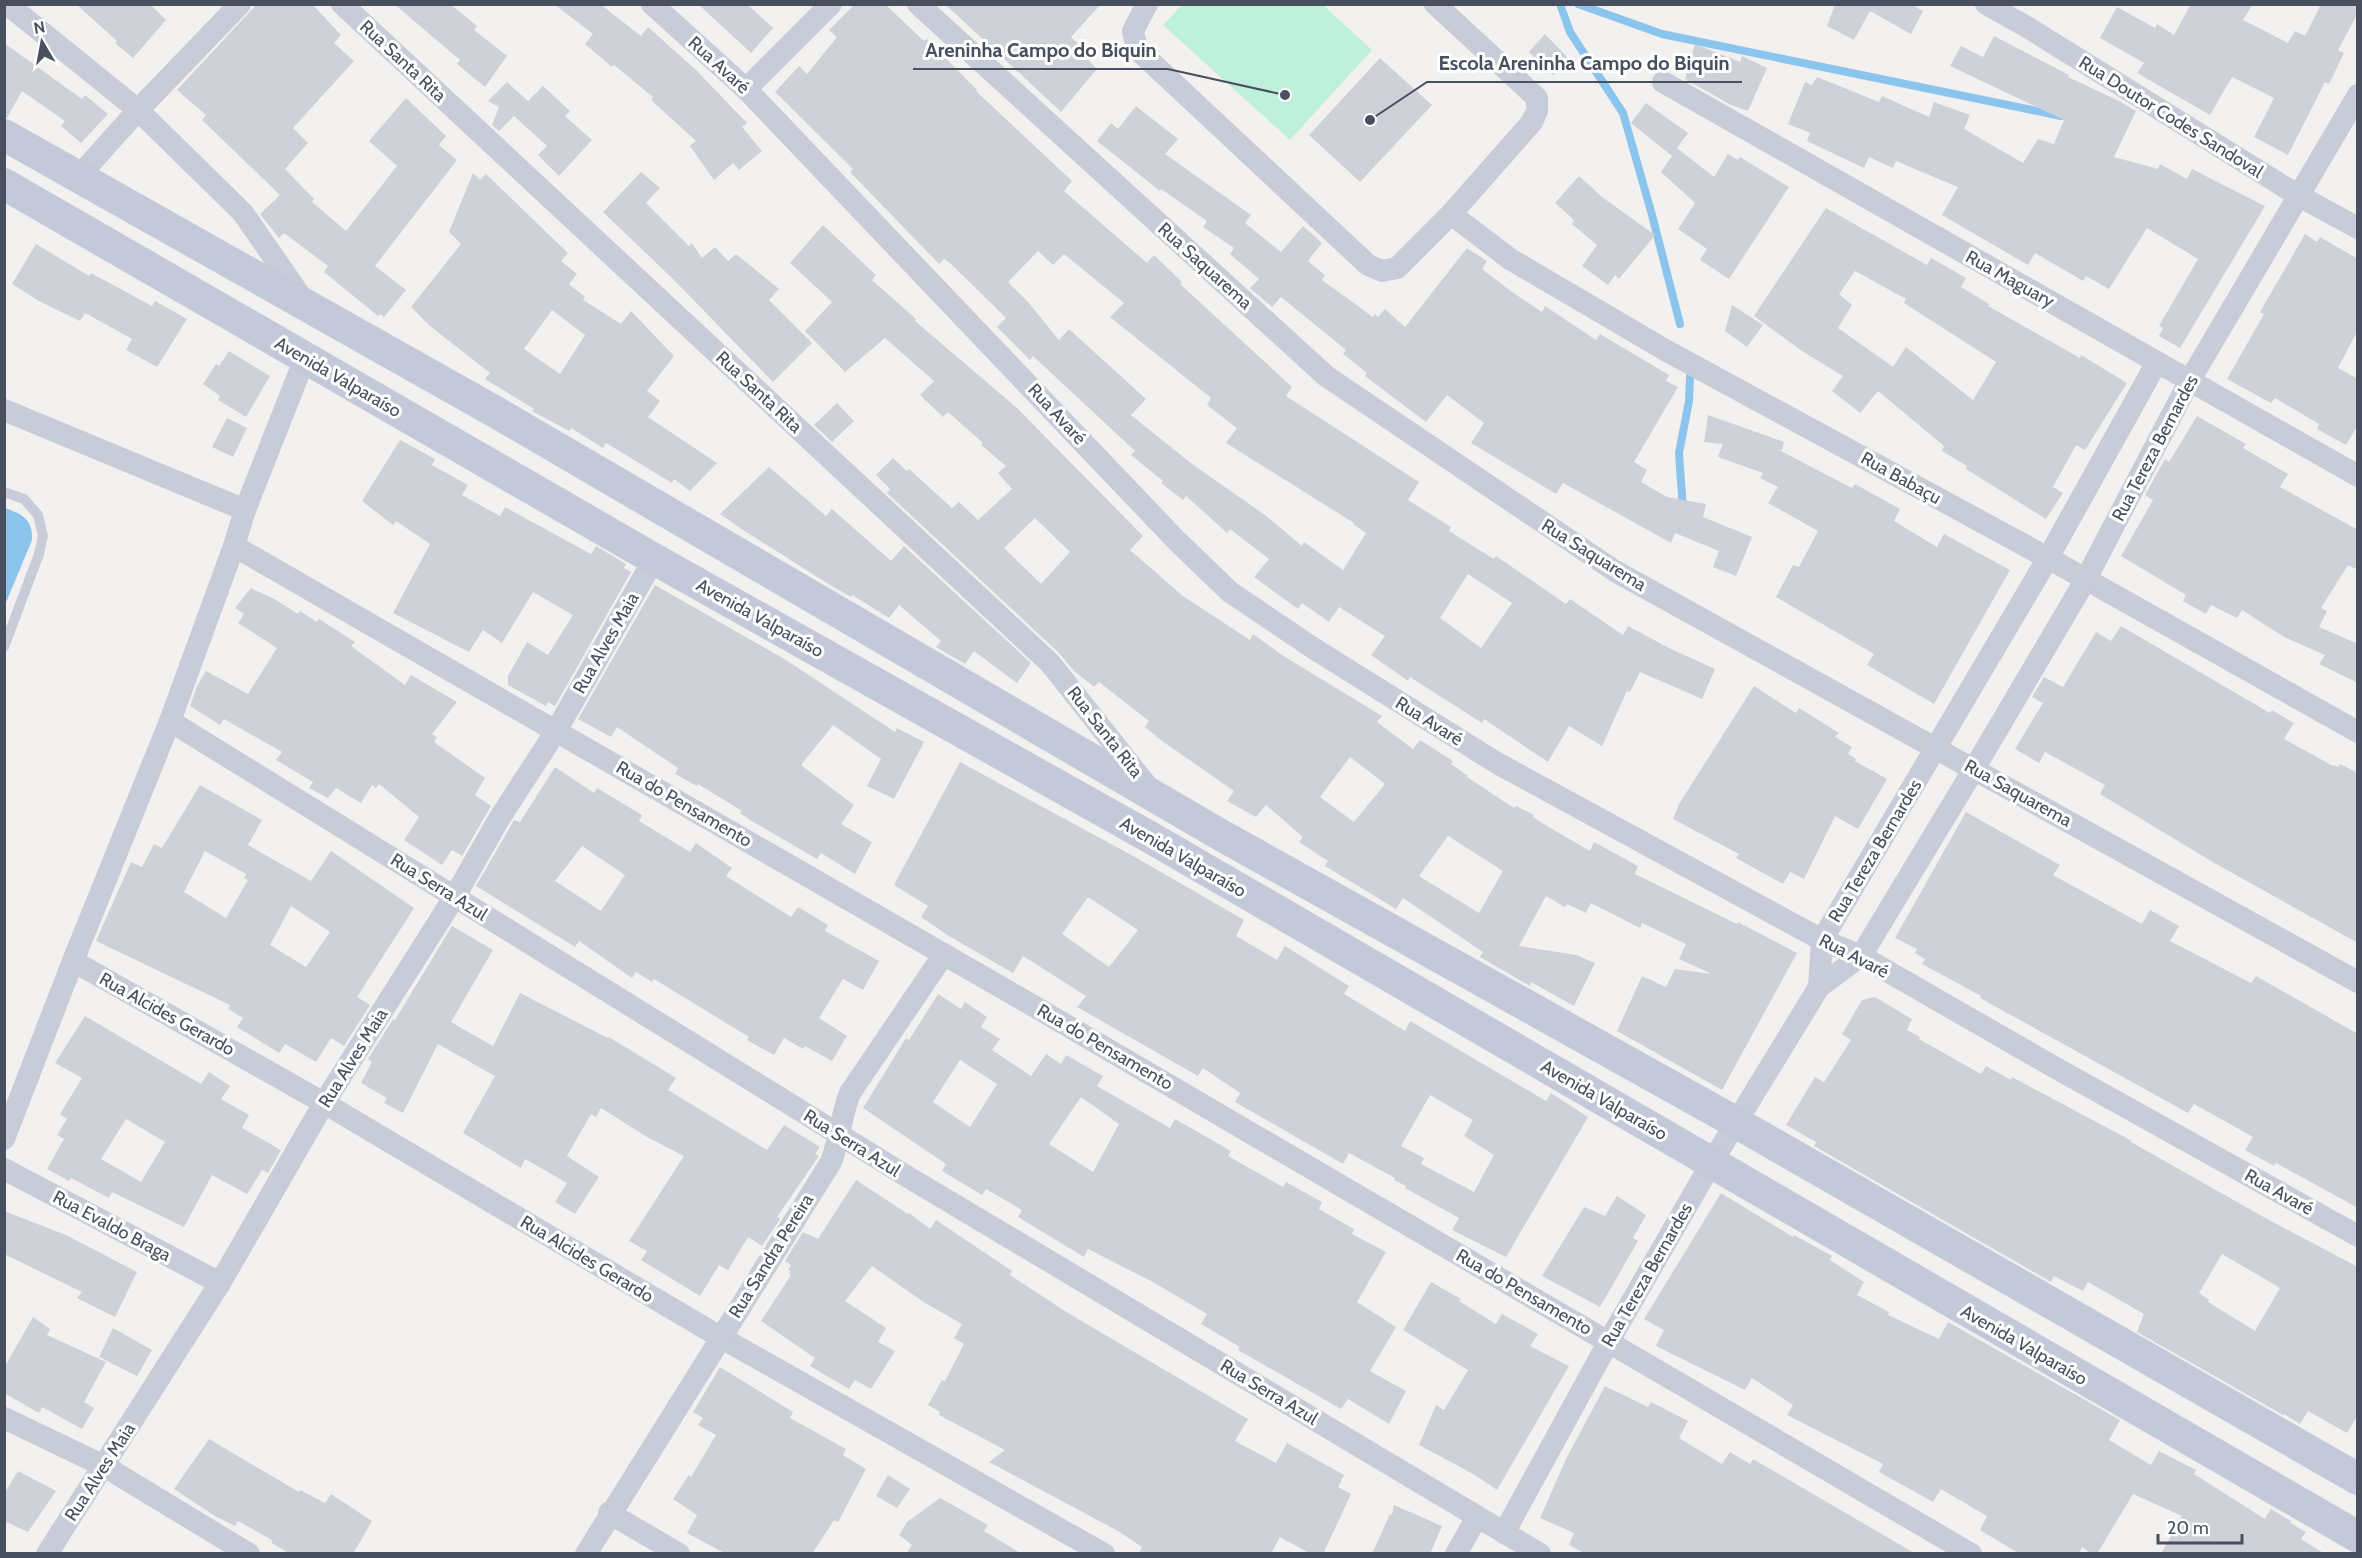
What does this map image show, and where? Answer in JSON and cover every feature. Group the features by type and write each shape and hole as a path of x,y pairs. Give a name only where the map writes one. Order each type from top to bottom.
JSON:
{"main road":[{"path":"4,135 306,304 1157,797 1737,1123 2358,1479"},
{"name":"Avenida Valparaíso","path":"4,184 654,559 1153,839 2358,1537"},
{"path":"582,517 605,476"}],"street":[{"path":"7,4 138,110 243,213 306,304"},
{"path":"79,176 138,110 240,4"},
{"name":"Rua Santa Rita","path":"342,4 1050,663 1157,797"},
{"name":"Rua Avaré","path":"652,4 746,89 1176,540 1230,592 1312,648 1497,763 1822,940 1861,956 2054,1067 2358,1236"},
{"path":"746,89 831,4"},
{"name":"Rua Saquarema","path":"918,4 1326,376 1615,572 2358,982"},
{"path":"1146,5 1133,31 1137,50 1368,266 1382,271 1398,268 1451,214 1532,122 1537,111 1537,98 1435,4"},
{"name":"Rua Doutor Codes Sandoval","path":"1986,4 2027,27 2299,196 2358,228"},
{"name":"Rua Maguary","path":"1663,82 2358,476"},
{"name":"Rua Tereza Bernardes","path":"1861,956 2086,579 2190,381 2358,95"},
{"name":"Rua Babaçu","path":"1451,214 1510,259 1667,351 2048,558 2358,732"},
{"path":"4,1139 170,721 245,510 305,358"},
{"name":"Rua Tereza Bernardes","path":"1504,1533 1609,1341 1712,1162 1819,987 1822,940 2048,558 2157,362"},
{"path":"4,410 245,510"},
{"name":"Rua do Pensamento","path":"234,546 944,954 1971,1554"},
{"name":"Rua Alves Maia","path":"47,1554 220,1283 324,1102 455,897 499,819 556,731 654,559"},
{"name":"Rua Serra Azul","path":"170,721 838,1134 1540,1554"},
{"name":"Rua Sandra Pereira","path":"586,1554 609,1513 831,1162 836,1149 842,1113 850,1093 944,954"},
{"path":"1819,987 1861,956"},
{"name":"Rua Alcides Gerardo","path":"73,961 324,1102 720,1337 1104,1554"},
{"name":"Rua Evaldo Braga","path":"4,1169 220,1283"},
{"path":"4,1418 104,1466 249,1554"},
{"path":"609,1513 679,1554"},
{"path":"1456,1554 1477,1517"}],"lane":[{"path":"4,492 24,499 38,515 43,536 39,554 4,647"}],"green space":[{"path":"1182,5 1323,5 1372,50 1290,140 1163,25"}],"water":[{"path":"5,508 25,518 31,527 32,540 5,605"}],"building":[{"path":"76,4 150,4 166,20 133,58"},
{"path":"257,4 312,4 341,35 334,43 354,61 293,128 308,143 285,169 314,199 312,202 346,231 397,166 369,141 406,98 446,136 439,145 457,160 375,266 406,290 384,317 380,314 378,316 324,272 328,266 284,233 279,238 260,214 280,195 202,120 206,115 177,90"},
{"path":"394,4 450,4 477,26 474,30 507,56 485,87 457,64 460,60"},
{"path":"554,4 600,4 641,36 648,27 696,70 747,123 742,127 762,151 739,170 733,163 714,180 690,146 696,141 651,100 653,97 585,44 593,34"},
{"path":"698,4 747,4 773,28 751,53"},
{"path":"855,4 885,4 924,41 927,39 976,91 1072,181 1064,191 1147,263 1154,255 1182,282 1180,284 1292,387 1286,396 1419,482 1408,500 1451,527 1449,531 1494,559 1496,556 1566,604 1570,599 1623,635 1628,626 1715,669 1702,699 1640,672 1630,692 1627,691 1602,746 1569,726 1548,762 1484,719 1482,723 1410,677 1408,681 1371,655 1385,636 1339,607 1329,622 1302,603 1298,609 1254,577 1269,559 1230,529 1227,533 1186,496 1183,500 1161,483 1163,481 1131,455 1135,451 1033,356 1030,360 997,327 1006,318 949,262 944,259 939,264 850,172 853,169 775,92 799,66 807,74 837,37 829,30","holes":["1038,251 1053,265 1064,254 1124,303 1110,317 1211,398 1207,405 1237,428 1226,443 1354,523 1366,533 1343,570 1304,542 1302,546 1265,515 1192,464 1131,415 1146,399 1069,329 1059,340 1028,302 1008,282","1468,574 1512,603 1481,648 1440,618"]},
{"path":"945,4 1101,4 1071,37 1093,57 1089,61 1097,69 1061,112"},
{"path":"1835,4 1911,4 1923,11 1911,34 1870,11 1854,40 1827,26"},
{"path":"2191,4 2253,4 2243,20 2288,43 2295,31 2305,36 2321,4 2358,4 2358,13 2338,50 2344,53 2329,84 2325,82 2288,155 2254,137 2274,98 2232,77 2210,115 2137,73 2144,63 2100,38 2117,7 2155,28 2157,24 2174,35"},
{"path":"1545,34 1569,59 1553,75 1529,52"},
{"path":"1994,36 2136,111 2114,157 2158,169 2160,164 2187,179 2192,169 2265,206 2180,348 2159,336 2163,328 2159,326 2198,259 2147,228 2109,289 2086,276 2083,281 2035,253 2028,265 1942,215 1958,187 1896,161 1893,168 1869,157 1864,168 1807,141 1810,133 1788,124 1805,82 1812,85 1817,77 1879,102 1882,96 1929,117 1934,102 1970,115 1964,129 2023,163 2038,139 2054,144 2064,120 1950,66 1961,46 1983,57"},
{"path":"4,43 82,99 85,95 108,114 81,143 61,126 65,121 22,91 7,118 4,117"},
{"path":"1695,44 1740,62 1742,56 1767,68 1748,111 1731,105 1685,79"},
{"path":"1380,58 1432,105 1360,182 1309,135"},
{"path":"507,82 528,101 543,86 570,111 565,116 592,140 559,176 538,155 547,146 514,116 499,131 492,125 499,107 488,101"},
{"path":"1646,103 1688,133 1677,148 1714,177 1728,154 1738,160 1740,157 1789,187 1729,279 1700,260 1707,249 1678,229 1695,203 1661,172 1672,156 1631,123"},
{"path":"1136,106 1178,139 1165,154 1251,215 1245,223 1281,252 1303,226 1322,243 1308,261 1325,275 1322,280 1373,317 1375,314 1378,317 1385,309 1405,327 1467,248 1487,261 1482,269 1542,312 1545,306 1596,340 1600,334 1669,375 1666,381 1678,387 1634,462 1647,470 1641,482 1667,497 1706,504 1703,517 1752,537 1736,576 1713,567 1719,551 1675,533 1671,543 1563,483 1556,494 1471,443 1484,423 1447,395 1426,422 1365,376 1367,373 1343,354 1346,350 1281,297 1272,307 1250,288 1259,279 1230,254 1234,248 1203,227 1207,221 1161,189 1160,191 1097,141 1111,123 1118,129"},
{"path":"641,172 660,188 646,203 689,246 692,243 702,258 715,247 728,261 736,254 779,289 769,300 812,343 773,382 675,281 603,212"},
{"path":"473,173 480,180 486,174 568,253 561,261 577,274 569,284 585,297 583,300 621,324 631,311 674,356 647,391 660,401 648,417 717,463 690,491 674,479 672,483 606,443 603,448 571,428 569,431 532,411 534,409 485,379 490,373 430,326 411,307 461,244 449,232","holes":["552,310 585,335 560,374 524,349"]},
{"path":"1579,176 1602,197 1655,235 1619,279 1615,275 1608,285 1582,266 1597,245 1572,224 1574,220 1555,203"},
{"path":"1826,208 1927,265 1931,258 1966,278 1961,287 1989,304 1988,306 2080,358 2081,355 2127,383 2085,450 2076,445 2053,487 2063,493 2046,519 1966,469 1967,466 1942,451 1944,446 1878,391 1860,413 1832,391 1843,376 1802,351 1754,316","holes":["1855,271 1906,299 1904,303 1996,362 1973,400 1906,347 1893,367 1838,328 1852,305 1839,294"]},
{"path":"823,225 876,275 872,280 916,319 915,321 1017,408 1143,536 1130,550 1183,596 1250,640 1253,634 1282,655 1382,716 1377,722 1413,749 1420,740 1453,761 1451,764 1467,777 1514,808 1516,806 1534,815 1533,817 1547,826 1590,851 1594,842 1638,866 1635,874 1737,924 1738,922 1797,953 1722,1090 1617,1031 1642,976 1666,987 1675,969 1712,974 1679,959 1686,944 1642,923 1640,928 1591,903 1586,913 1567,904 1565,907 1546,896 1519,946 1576,955 1595,963 1574,1006 1531,982 1530,986 1480,957 1483,952 1403,898 1396,909 1325,866 1328,861 1299,842 1303,837 1266,805 1256,817 1227,801 1234,791 1162,741 1145,727 1149,721 1099,682 1094,687 1074,671 1059,653 887,493 890,489 876,475 893,458 907,471 909,469 952,508 959,502 978,520 1012,489 998,473 1006,466 948,412 943,417 920,395 934,381 885,338 845,372 805,331 832,302 790,263","holes":["1035,518 1070,552 1041,584 1004,548","1350,757 1385,784 1354,822 1320,797","1448,836 1503,871 1479,913 1419,876"]},
{"path":"2305,234 2317,242 2320,237 2358,259 2358,330 2338,368 2358,379 2358,425 2346,445 2317,429 2319,424 2275,398 2271,403 2227,379 2264,314 2260,312"},
{"path":"36,244 89,276 91,273 152,306 155,301 187,319 157,367 126,350 132,339 85,313 80,321 39,301 12,284"},
{"path":"1732,305 1763,325 1747,347 1725,331"},
{"path":"229,351 270,376 246,417 218,400 220,396 203,384 216,364 219,366"},
{"path":"837,403 854,421 832,442 814,425"},
{"path":"1708,415 1784,442 1782,450 1777,449 1852,488 1855,484 1900,509 1894,521 1937,547 1944,534 2010,570 1934,704 1867,665 1874,654 1776,597 1793,565 1799,567 1818,531 1768,503 1778,487 1760,478 1763,473 1718,457 1723,444 1704,442"},
{"path":"2197,416 2246,444 2243,448 2288,474 2280,487 2358,530 2358,570 2348,565 2321,608 2327,611 2319,627 2358,644 2358,683 2319,664 2325,655 2284,637 2242,610 2237,618 2211,605 2206,614 2183,601 2186,595 2121,556 2153,500 2145,495 2165,459 2169,462"},
{"path":"227,418 247,428 233,457 212,447"},
{"path":"400,440 435,459 432,465 468,485 462,495 500,516 505,507 591,554 596,546 626,564 624,568 631,572 555,706 548,702 546,706 508,685 508,676 527,642 548,655 573,615 533,592 502,643 483,630 469,652 393,613 430,544 396,521 393,525 362,501"},
{"path":"769,467 826,516 832,509 891,561 904,546 1031,663 1017,683 974,651 965,664 936,647 941,641 899,605 889,618 852,595 851,597 830,585 720,514"},
{"path":"655,585 786,660 895,732 897,728 924,742 894,799 867,786 881,759 833,725 801,765 854,805 841,824 872,842 855,874 821,853 817,859 750,820 740,813 742,811 698,784 697,786 675,774 678,768 617,727 611,737 578,719"},
{"path":"251,588 298,614 300,611 317,622 319,619 355,642 351,646 405,685 411,675 457,702 432,734 437,737 434,742 485,778 475,795 491,806 462,856 452,850 442,865 404,840 419,817 379,784 376,788 372,785 361,803 336,788 328,798 309,788 313,782 276,760 282,752 224,719 220,725 190,706 197,686 206,671 248,694 277,648 238,623 244,614 235,608"},
{"path":"2121,626 2270,713 2272,710 2294,723 2284,739 2333,766 2338,767 2340,764 2358,773 2358,943 2216,864 2100,794 2105,785 2045,752 2039,763 2015,749 2043,703 2032,697 2044,677 2063,687 2096,632 2111,641"},
{"path":"1754,686 1796,713 1799,708 1839,733 1835,737 1852,747 1848,754 1856,759 1855,761 1887,779 1858,829 1835,816 1804,879 1790,872 1783,884 1736,858 1739,854 1673,819 1679,804"},
{"path":"960,762 1135,857 1244,920 1236,936 1277,960 1285,946 1349,986 1344,994 1405,1031 1410,1021 1546,1101 1551,1093 1588,1117 1506,1257 1452,1230 1459,1218 1405,1188 1406,1186 1394,1180 1395,1178 1349,1153 1343,1164 1235,1102 1240,1093 1203,1068 1198,1076 1077,1007 1086,996 1023,956 1013,973 949,936 921,917 928,906 894,885","holes":["1088,897 1138,930 1109,967 1062,934","1430,1095 1473,1120 1464,1136 1494,1155 1474,1192 1421,1164 1424,1158 1401,1146"]},
{"path":"555,767 594,793 597,788 642,815 639,821 690,852 696,843 732,868 726,876 791,917 798,907 828,925 825,931 879,961 863,990 843,979 819,1018 847,1036 832,1061 805,1046 803,1049 784,1038 774,1055 747,1040 749,1037 654,979 652,982 636,972 632,978 579,941 575,947 476,886 514,820 520,822","holes":["582,846 625,875 601,911 555,881"]},
{"path":"200,785 262,820 248,845 311,881 331,851 414,908 357,997 370,1005 344,1046 331,1038 316,1062 285,1044 279,1053 237,1027 243,1018 228,1009 230,1005 96,941 131,862 142,867 154,844 162,848","holes":["205,851 246,874 244,878 248,880 226,918 184,892","291,906 330,932 306,967 270,945"]},
{"path":"1966,812 2060,865 2053,875 2142,924 2150,910 2179,926 2170,941 2251,983 2256,976 2358,1034 2358,1208 2276,1163 2274,1166 2245,1150 2253,1137 2194,1104 2188,1113 1980,998 1981,996 1922,964 1925,959 1915,953 1917,949 1895,938"},
{"path":"452,926 493,950 451,1022 493,1046 520,993 609,1037 676,1078 668,1090 767,1150 784,1125 820,1147 815,1154 819,1156 777,1217 780,1219 762,1246 748,1237 728,1270 719,1265 700,1296 641,1260 647,1251 629,1241 684,1156 647,1137 601,1108 596,1117 591,1114 567,1156 599,1177 575,1214 555,1202 567,1183 525,1159 521,1168 463,1133 495,1076 438,1044 403,1113 384,1103 387,1098 361,1083 372,1062 368,1059 393,1019 395,1020"},
{"path":"938,994 961,1009 965,1002 987,1017 981,1027 1000,1039 992,1050 1031,1076 1046,1054 1061,1064 1066,1055 1103,1076 1097,1086 1170,1128 1175,1119 1231,1151 1228,1156 1283,1187 1286,1182 1322,1202 1319,1209 1354,1229 1352,1234 1386,1252 1357,1302 1396,1327 1370,1371 1406,1391 1389,1424 1348,1399 1341,1409 1238,1350 1240,1347 1201,1324 1207,1314 1153,1282 1088,1249 1084,1257 1018,1217 1022,1210 986,1189 982,1195 942,1171 946,1164 863,1108 906,1038 909,1040","holes":["960,1060 997,1084 970,1127 933,1102","1081,1097 1119,1124 1093,1172 1049,1144"]},
{"path":"1875,997 1912,1019 1907,1030 1920,1037 1919,1039 1981,1074 1986,1066 2011,1080 2012,1077 2358,1267 2358,1415 2347,1433 2308,1411 2300,1424 2283,1415 2137,1332 2144,1314 2088,1282 2083,1291 2054,1276 2051,1282 1814,1146 1816,1142 1786,1125 1815,1077 1824,1082 1851,1040 1842,1034 1862,1000","holes":["2222,1254 2280,1288 2255,1331 2208,1302 2209,1300 2199,1293"]},
{"path":"85,1016 201,1084 209,1072 230,1086 221,1099 249,1115 242,1128 281,1150 268,1173 262,1170 247,1194 212,1175 184,1227 112,1192 109,1198 71,1178 69,1181 47,1169 64,1139 57,1135 67,1119 60,1114 82,1078 55,1063","holes":["126,1119 165,1142 141,1182 101,1159"]},
{"path":"856,1180 930,1229 936,1220 1012,1271 1010,1275 1068,1313 1248,1419 1235,1441 1276,1463 1287,1443 1344,1475 1338,1487 1351,1494 1323,1554 1311,1554 1280,1537 1271,1554 1139,1554 1142,1547 1118,1531 989,1462 1005,1450 939,1415 940,1412 928,1405 942,1380 945,1381 964,1344 954,1338 962,1324 925,1303 872,1266 845,1301 886,1328 878,1342 895,1351 871,1389 855,1380 849,1389 810,1366 815,1358 761,1321 791,1275 789,1274 791,1271 788,1270 791,1265 785,1261 803,1232 818,1239"},
{"path":"1721,1193 1793,1237 1794,1235 1832,1256 1830,1260 1864,1282 1857,1295 1889,1312 1888,1315 1939,1339 1948,1322 2120,1420 2109,1440 2151,1465 2159,1451 2196,1470 2194,1474 2265,1519 2271,1509 2306,1532 2301,1539 2325,1554 2161,1554 2182,1516 2133,1494 2097,1554 2092,1554 2082,1547 2079,1554 2020,1554 1980,1530 1987,1516 1941,1489 1933,1502 1879,1472 1883,1464 1787,1415 1793,1405 1752,1378 1745,1390 1656,1346 1664,1330 1644,1319"},
{"path":"1617,1196 1646,1215 1633,1238 1638,1241 1600,1307 1542,1276 1584,1207 1605,1216"},
{"path":"4,1211 66,1235 137,1272 115,1317 77,1298 82,1292 4,1254"},
{"path":"1431,1282 1461,1299 1459,1301 1496,1324 1502,1314 1538,1334 1530,1346 1569,1366 1497,1490 1475,1475 1419,1445 1436,1405 1444,1410 1468,1370 1403,1330"},
{"path":"33,1317 50,1329 47,1335 106,1362 84,1402 94,1408 82,1429 42,1407 39,1413 4,1393 4,1368"},
{"path":"113,1328 152,1350 137,1376 99,1357"},
{"path":"720,1367 793,1412 790,1418 846,1449 843,1455 866,1469 838,1522 834,1520 812,1554 726,1554 687,1533 697,1515 673,1499 689,1475 691,1477 716,1435 698,1425 703,1418 693,1412"},
{"path":"1605,1386 1648,1407 1651,1402 1688,1421 1679,1438 1722,1464 1730,1452 1750,1464 1753,1459 1916,1554 1586,1554 1569,1545 1574,1533 1540,1518 1566,1459"},
{"path":"209,1439 299,1492 300,1490 325,1503 331,1494 372,1521 353,1554 290,1554 272,1543 272,1540 238,1521 235,1526 215,1516 174,1489"},
{"path":"18,1471 56,1491 28,1532 4,1521 4,1494"},
{"path":"888,1475 910,1489 897,1508 876,1496"},
{"path":"940,1498 988,1525 984,1531 1022,1554 906,1554 912,1545 899,1535 907,1522"},
{"path":"1394,1505 1442,1526 1430,1554 1372,1554 1390,1514 1392,1515"}],"waterway":[{"path":"1560,4 1570,32 1623,113 1680,324"},
{"path":"1578,4 1662,34 2061,116"},
{"path":"1683,510 1679,453 1689,401 1690,377"}],"place":[{"name":"Areninha Campo do Biquin","path":"1285,95"},
{"name":"Escola Areninha Campo do Biquin","path":"1370,120"}]}
